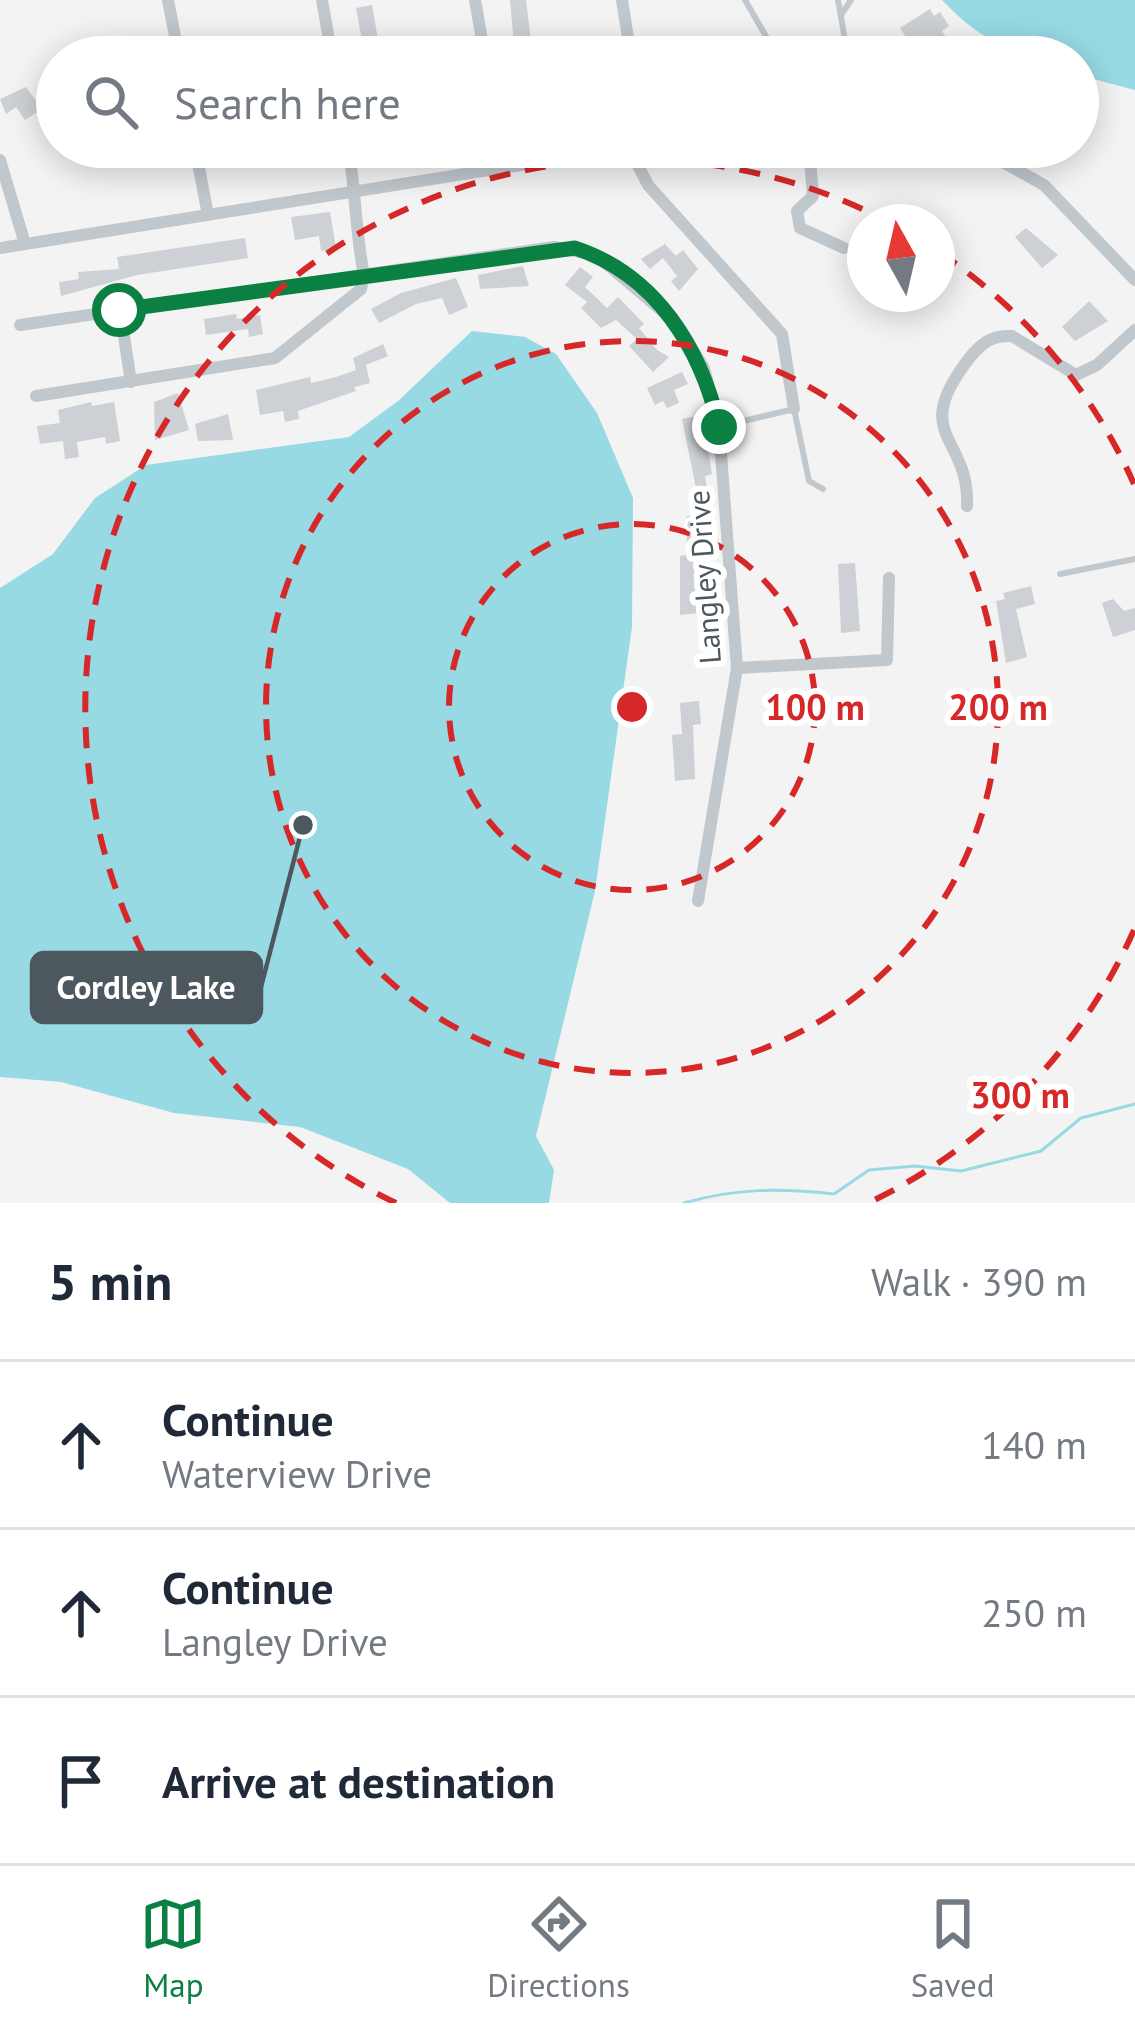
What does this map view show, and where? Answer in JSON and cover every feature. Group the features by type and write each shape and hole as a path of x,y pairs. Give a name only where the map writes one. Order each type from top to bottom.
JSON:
{"street":[{"path":"168,0 175,36"},
{"path":"322,0 328,36"},
{"path":"475,0 481,36"},
{"path":"622,0 627,36"},
{"path":"0,160 25,244"},
{"path":"199,168 208,215"},
{"path":"36,396 275,358 361,289 364,274 351,210 356,192 352,168"},
{"path":"0,248 494,168"},
{"path":"641,168 648,184 782,334 794,409"},
{"path":"811,168 814,196 797,212 800,228 844,248"},
{"path":"1014,168 1044,185 1135,280"},
{"name":"Langley Drive","path":"20,325 554,247 596,255 652,298 691,343 704,368 719,427 737,668 698,901"},
{"path":"119,310 131,382"},
{"path":"968,506 965,477 944,436 940,413 956,376 983,343 1002,335 1030,342 1076,375 1097,364 1135,330"},
{"path":"737,668 887,660 889,578"}],"lane":[{"path":"745,0 766,36"},
{"path":"838,0 844,36"},
{"path":"841,15 851,0"},
{"path":"719,427 794,409 809,482 823,489"},
{"path":"1060,574 1135,559"}],"water":[{"path":"942,0 1135,0 1135,90 1099,81 1099,36 985,36"},
{"path":"472,331 525,337 556,354 597,413 633,498 632,627 595,891 536,1136 554,1170 549,1203 450,1203 408,1169 300,1127 174,1113 61,1082 0,1077 0,588 53,554 95,498 146,465 349,437 398,401"}],"building":[{"path":"510,0 526,0 530,36 513,36"},
{"path":"372,5 377,36 361,36 356,8"},
{"path":"930,9 934,16 940,12 949,26 942,31 945,36 905,36 900,28"},
{"path":"26,87 36,101 36,113 25,120 16,107 6,114 0,99"},
{"path":"330,212 336,248 321,251 319,236 295,240 291,217"},
{"path":"1026,228 1058,255 1042,268 1015,237"},
{"path":"245,238 248,258 137,275 61,296 59,282 79,279 78,272 119,269 117,257"},
{"path":"665,244 676,256 683,250 698,269 679,291 671,281 677,276 663,258 650,269 641,259"},
{"path":"523,266 529,286 480,289 478,275"},
{"path":"580,267 593,277 585,287 607,308 618,297 644,324 639,328 657,350 669,357 653,372 629,346 637,339 616,320 601,328 581,308 587,302 565,285"},
{"path":"456,278 468,307 449,315 442,298 416,304 379,323 371,309 401,293"},
{"path":"1089,301 1108,321 1075,341 1062,327"},
{"path":"236,314 237,319 260,315 263,334 249,337 248,329 206,335 204,319"},
{"path":"383,344 388,356 366,365 370,383 298,411 299,419 285,422 283,411 260,415 256,390 310,377 311,383 356,370 353,358"},
{"path":"682,372 688,384 674,390 679,403 667,408 663,401 655,405 647,388"},
{"path":"178,393 189,430 155,440 154,402"},
{"path":"91,402 92,406 114,402 120,441 106,444 105,437 77,442 79,457 65,459 63,441 40,444 37,426 60,423 58,410"},
{"path":"228,414 233,440 198,441 195,424"},
{"path":"702,415 712,474 705,476 712,526 704,527 705,570 695,571 699,613 680,615 680,556 687,555 687,516 694,515 696,488 682,419"},
{"path":"855,563 860,631 841,633 838,564"},
{"path":"1031,586 1035,604 1016,609 1027,657 1006,663 996,601 1005,599 1003,593"},
{"path":"1113,599 1124,611 1135,608 1135,630 1113,637 1102,603"},
{"path":"699,701 701,724 693,725 695,779 675,781 672,735 682,734 680,703"}],"waterway":[{"path":"684,1203 759,1191 834,1194 869,1170 915,1166 961,1171 1041,1151 1081,1118 1135,1104"}],"place":[{"name":"Cordley Lake","path":"303,825"}],"route":[{"path":"119,310 554,247 575,248 619,270 675,322 704,368 719,427"}]}
